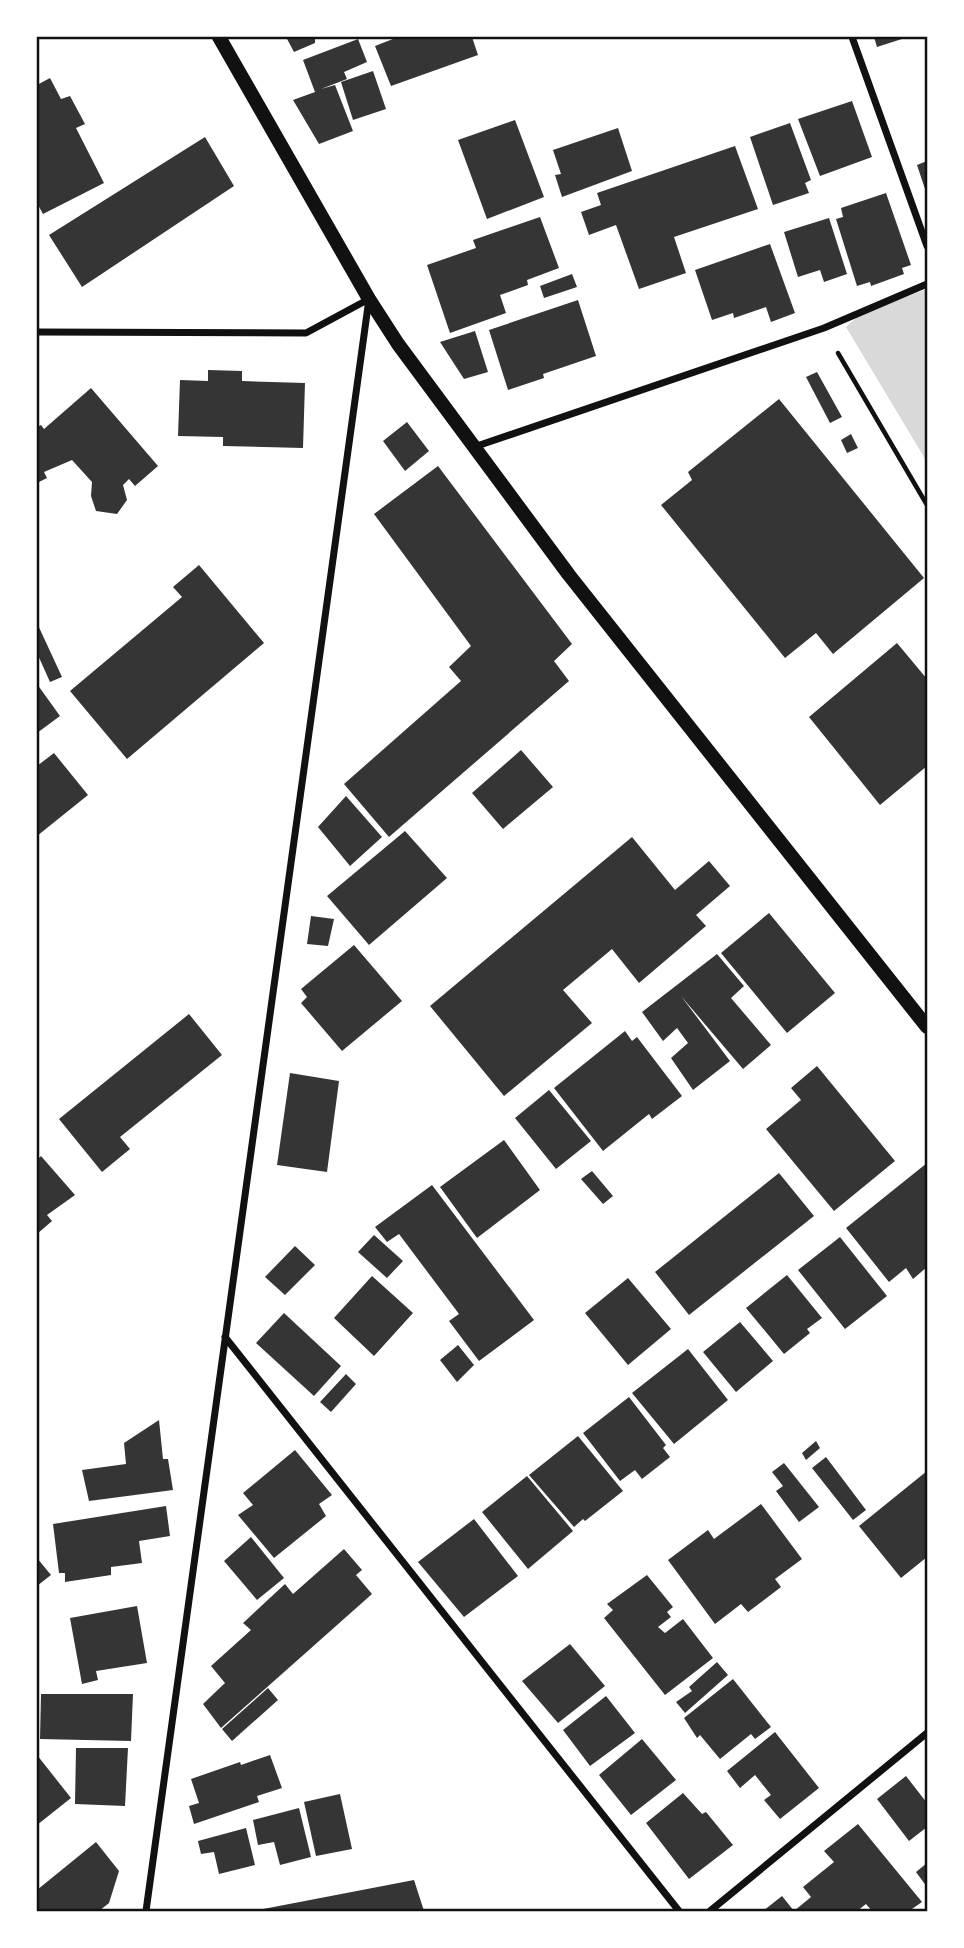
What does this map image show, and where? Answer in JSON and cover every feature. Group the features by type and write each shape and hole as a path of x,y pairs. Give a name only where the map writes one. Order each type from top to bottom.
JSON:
{"main road":[{"path":"219,37 369,299 398,344 569,576 927,1027"}],"street":[{"path":"852,37 927,246"},
{"path":"474,448 824,328 927,284"},
{"path":"37,332 306,333 369,299"},
{"path":"146,1911 369,299"},
{"path":"225,1337 678,1911"},
{"path":"710,1911 927,1733"}],"path":[{"path":"824,328 927,505"}],"shaded area":[{"path":"927,289 927,462 846,327 859,315"}],"building":[{"path":"286,37 315,37 315,43 294,52"},
{"path":"398,37 472,37 478,55 391,86 375,46"},
{"path":"874,37 908,37 877,47"},
{"path":"358,39 367,62 344,72 347,79 321,89 335,85 353,131 319,144 293,100 315,92 303,60"},
{"path":"373,71 386,109 353,120 341,82"},
{"path":"50,78 61,99 70,96 85,124 76,128 104,183 43,214 37,203 37,85"},
{"path":"852,101 872,157 820,176 798,119"},
{"path":"515,120 544,197 487,219 458,140"},
{"path":"790,123 811,180 805,183 809,193 773,205 750,137"},
{"path":"618,128 632,171 562,197 555,175 561,174 553,150"},
{"path":"205,137 234,186 82,287 49,235"},
{"path":"735,146 758,209 674,237 686,273 639,289 616,225 589,235 581,212 601,205 597,193"},
{"path":"927,161 927,195 917,165"},
{"path":"886,193 911,265 902,268 904,274 871,286 870,282 857,286 836,219 843,217 841,208"},
{"path":"540,217 559,268 527,280 528,285 500,295 506,313 450,333 427,265 476,248 473,240"},
{"path":"829,218 847,274 824,282 820,270 798,277 784,232"},
{"path":"770,244 795,313 771,322 766,307 734,318 733,313 712,320 695,270"},
{"path":"572,274 577,287 544,298 540,286"},
{"path":"578,300 596,356 543,374 544,378 508,390 489,330"},
{"path":"475,331 488,372 464,379 440,342"},
{"path":"208,370 242,371 242,381 305,383 303,448 223,446 223,437 178,436 180,380 208,381"},
{"path":"817,372 842,417 830,423 806,377"},
{"path":"91,388 158,466 135,486 129,479 123,485 127,500 117,514 96,511 91,496 92,482 72,460 44,472 47,478 37,483 37,427 41,425 44,429"},
{"path":"779,399 924,578 833,654 816,633 785,658 661,505 692,480 688,472"},
{"path":"407,422 429,451 405,471 383,441"},
{"path":"851,434 858,448 847,453 841,440"},
{"path":"438,466 572,644 554,661 569,681 389,837 344,784 461,681 449,667 471,646 374,514"},
{"path":"199,565 264,643 127,759 70,691 182,597 173,587"},
{"path":"37,623 62,677 50,682 37,653"},
{"path":"897,643 927,679 927,766 880,805 809,717"},
{"path":"37,684 60,716 37,733"},
{"path":"521,750 553,787 503,829 472,793"},
{"path":"54,753 88,795 37,836 37,766"},
{"path":"346,796 382,837 350,866 318,827"},
{"path":"405,831 447,878 369,945 327,896"},
{"path":"632,837 675,890 709,861 730,886 696,915 706,926 639,983 612,949 563,990 592,1023 504,1096 430,1006"},
{"path":"769,913 835,993 787,1033 721,953"},
{"path":"311,916 334,919 328,946 307,944"},
{"path":"354,945 402,1001 342,1051 301,1003 307,997 301,989"},
{"path":"717,954 744,986 731,998 771,1045 743,1069 681,996 730,1061 693,1090 671,1058 688,1043 677,1028 663,1041 642,1012"},
{"path":"189,1014 222,1055 120,1137 130,1149 102,1172 59,1119"},
{"path":"625,1031 632,1041 637,1037 682,1096 652,1119 649,1114 603,1151 554,1088"},
{"path":"817,1066 895,1161 834,1211 766,1129 801,1100 791,1088"},
{"path":"290,1073 339,1081 327,1172 277,1165"},
{"path":"549,1090 591,1141 556,1169 515,1118"},
{"path":"504,1140 540,1190 477,1238 440,1187"},
{"path":"41,1156 75,1195 47,1215 52,1221 37,1234 37,1160"},
{"path":"927,1163 927,1267 913,1279 906,1268 889,1282 846,1228"},
{"path":"592,1171 613,1196 603,1204 581,1179"},
{"path":"779,1173 814,1216 689,1315 655,1272"},
{"path":"432,1185 534,1320 479,1361 449,1321 459,1314 399,1234 387,1242 375,1227"},
{"path":"374,1235 403,1261 387,1278 358,1252"},
{"path":"840,1237 887,1296 845,1329 798,1270"},
{"path":"295,1246 315,1265 285,1295 265,1277"},
{"path":"787,1275 822,1318 807,1329 810,1333 784,1354 746,1308"},
{"path":"372,1276 413,1313 374,1356 334,1318"},
{"path":"628,1278 671,1329 628,1365 585,1313"},
{"path":"284,1313 341,1366 314,1396 256,1343"},
{"path":"740,1322 773,1361 736,1392 703,1352"},
{"path":"458,1345 474,1365 457,1382 440,1360"},
{"path":"688,1349 728,1400 674,1444 632,1393"},
{"path":"346,1374 356,1384 331,1412 320,1402"},
{"path":"629,1397 666,1445 663,1448 670,1457 642,1479 635,1470 620,1481 583,1433"},
{"path":"159,1420 163,1459 168,1459 173,1490 89,1501 82,1470 126,1464 124,1443"},
{"path":"578,1436 623,1491 574,1527 529,1475"},
{"path":"816,1441 820,1448 806,1460 802,1453"},
{"path":"295,1450 332,1495 319,1504 326,1516 274,1558 238,1515 253,1505 243,1493"},
{"path":"826,1457 866,1510 853,1520 812,1468"},
{"path":"784,1463 819,1507 799,1522 776,1491 783,1486 772,1472"},
{"path":"927,1471 927,1557 901,1578 859,1526"},
{"path":"527,1476 573,1531 528,1569 482,1512"},
{"path":"761,1504 802,1559 775,1579 781,1587 748,1612 741,1604 715,1624 668,1560 708,1530 714,1539"},
{"path":"166,1506 170,1536 139,1541 142,1563 111,1567 111,1575 65,1582 65,1573 59,1573 53,1524"},
{"path":"474,1519 518,1576 464,1617 418,1562"},
{"path":"251,1537 284,1578 257,1600 224,1561"},
{"path":"344,1549 362,1570 356,1575 372,1594 221,1728 203,1704 225,1683 211,1666 251,1630 243,1623 285,1584 293,1594"},
{"path":"37,1558 51,1575 37,1586"},
{"path":"647,1575 673,1607 667,1612 671,1617 658,1627 665,1633 683,1619 713,1658 665,1695 604,1618 613,1610 607,1604"},
{"path":"137,1606 147,1663 96,1671 98,1680 82,1684 70,1618"},
{"path":"570,1644 605,1686 558,1723 522,1681"},
{"path":"717,1662 728,1675 685,1713 676,1702 692,1691 689,1687"},
{"path":"733,1679 771,1727 755,1739 751,1734 720,1759 700,1735 697,1738 684,1718"},
{"path":"268,1688 278,1700 232,1741 222,1729"},
{"path":"41,1694 133,1694 131,1741 40,1739"},
{"path":"606,1696 635,1733 590,1766 563,1730"},
{"path":"775,1732 819,1788 780,1819 764,1800 771,1795 755,1775 740,1788 727,1771"},
{"path":"642,1739 676,1780 631,1815 599,1775"},
{"path":"76,1748 128,1748 125,1806 75,1804"},
{"path":"37,1755 71,1798 37,1825"},
{"path":"270,1755 282,1788 257,1796 259,1802 194,1824 189,1806 199,1803 191,1779"},
{"path":"906,1776 927,1803 927,1827 909,1841 877,1799"},
{"path":"683,1793 702,1814 706,1812 733,1845 689,1879 646,1823"},
{"path":"340,1794 352,1849 316,1856 304,1802"},
{"path":"299,1808 311,1857 280,1865 274,1842 258,1845 253,1820"},
{"path":"858,1824 922,1902 909,1911 872,1911 866,1904 857,1911 794,1911 811,1897 803,1887 834,1862 824,1851"},
{"path":"246,1828 255,1865 219,1874 214,1852 201,1854 198,1841"},
{"path":"96,1842 119,1871 109,1903 99,1911 37,1911 37,1890"},
{"path":"927,1863 927,1887 916,1872"},
{"path":"414,1880 424,1911 258,1911 258,1910"},
{"path":"782,1896 794,1911 763,1911"}]}
